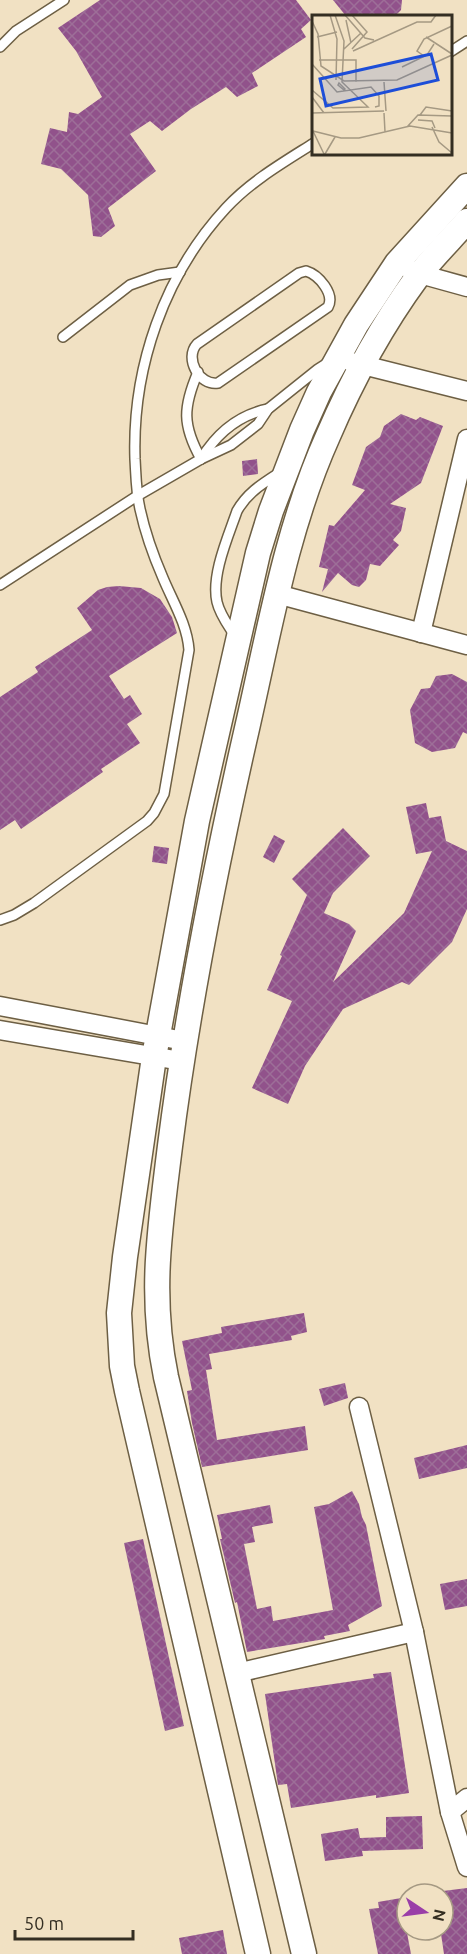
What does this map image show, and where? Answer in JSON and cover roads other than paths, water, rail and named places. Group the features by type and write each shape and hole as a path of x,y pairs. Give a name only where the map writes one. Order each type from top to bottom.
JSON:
{"street":[{"path":"258,1954 127,1391 119,1335 124,1267 156,1047 197,821 258,554 286,469 319,392 356,325 397,264 467,186"},
{"path":"304,1954 166,1377 158,1334 157,1255 182,1051 225,822 298,514 331,428 363,363 420,274 467,221"},
{"path":"397,264 420,274 467,287"},
{"path":"337,360 363,363 467,391"},
{"path":"421,633 467,439"},
{"path":"278,594 467,645"},
{"path":"0,1006 156,1047"},
{"path":"0,1030 182,1051"},
{"path":"119,1335 138,1337 158,1334"},
{"path":"359,1407 414,1632 450,1812 467,1867"},
{"path":"237,1673 414,1632"},
{"path":"450,1812 467,1798"}],"lane":[{"path":"0,47 16,32 64,0"},
{"path":"452,51 467,41"},
{"path":"0,920 25,909 147,821 164,794 188,662 188,639 185,627 152,552 136,496 135,442 140,383 155,326 180,272 201,237 227,206 258,180 312,143"},
{"path":"63,337 130,285 158,275 180,272"},
{"path":"310,272 329,293 330,303 325,310 218,383 207,383 198,372 191,359 193,348 197,344 299,273 310,272"},
{"path":"0,585 136,496 201,459 224,449 253,429 268,409 318,369 337,360"},
{"path":"198,372 189,392 186,418 187,431 201,459"},
{"path":"201,459 221,433 250,414 268,409"},
{"path":"238,640 221,614 217,603 215,591 219,568 241,503 253,490 286,469"}]}
